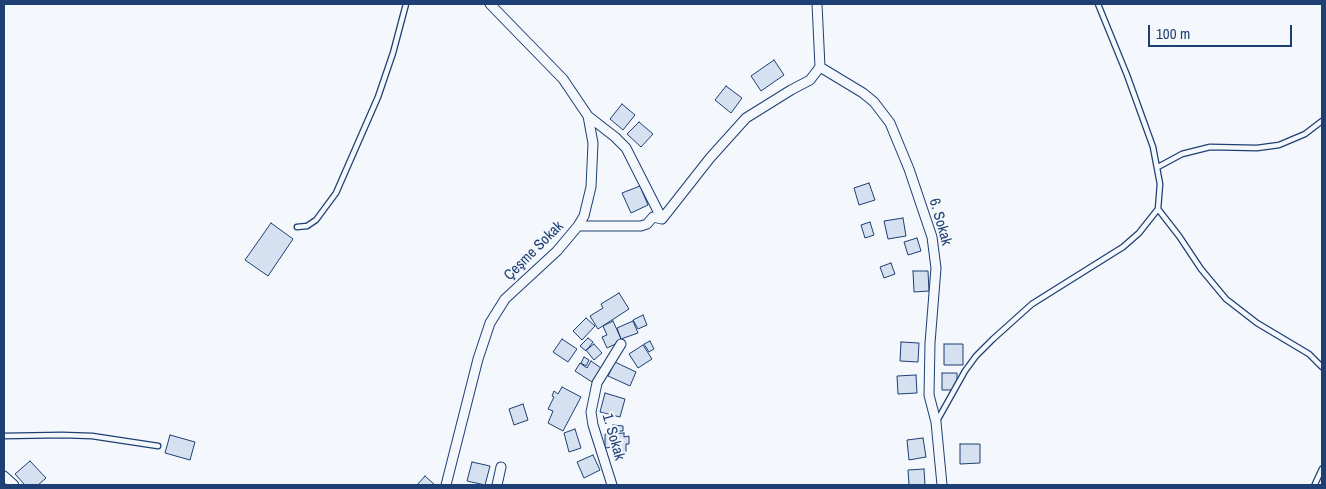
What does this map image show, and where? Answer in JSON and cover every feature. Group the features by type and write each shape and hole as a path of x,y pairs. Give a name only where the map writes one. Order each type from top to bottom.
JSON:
{"street":[{"name":"Çeşme Sokak","path":"446,485 478,359 490,323 505,299 557,251 578,226 588,206 591,187 593,143 588,116 563,80 490,4"},
{"path":"662,219 710,158 746,118 810,80 820,67 817,4"},
{"name":"6. Sokak","path":"820,67 863,93 874,102 890,122 909,169 932,237 936,268 928,384 931,407 936,422 942,485"},
{"path":"588,116 626,148 662,219"},
{"path":"578,226 641,226 654,217 662,219"},
{"name":"1. Sokak","path":"612,485 593,425 591,412 597,383 621,344"},
{"path":"497,485 501,467"},
{"path":"4,476 14,485"}],"lane":[{"path":"297,227 307,226 316,220 336,193 378,97 393,53 406,4"},
{"path":"936,422 965,371 976,356 993,339 1032,304 1123,247 1139,233 1158,209 1160,184 1153,146 1098,4"},
{"path":"1158,167 1182,154 1203,148 1257,148 1280,145 1305,134 1322,121"},
{"path":"1158,209 1215,287 1226,299 1257,323 1310,354 1322,367"},
{"path":"4,436 92,436 158,446"},
{"path":"1315,484 1322,469"}],"building":[{"path":"774,60 784,75 761,91 751,76"},
{"path":"726,86 742,98 731,113 715,100"},
{"path":"622,104 635,115 623,130 610,119"},
{"path":"639,122 653,134 641,147 627,134"},
{"path":"869,183 875,200 859,205 854,188"},
{"path":"640,186 648,205 631,213 622,193"},
{"path":"903,218 906,236 888,239 884,221"},
{"path":"870,222 874,235 865,238 861,225"},
{"path":"271,223 293,239 268,276 245,260"},
{"path":"917,238 921,251 908,255 904,242"},
{"path":"891,263 895,274 884,278 880,267"},
{"path":"913,271 928,271 929,291 914,292"},
{"path":"619,293 629,309 598,329 590,316 603,308 601,304"},
{"path":"643,315 647,325 638,329 633,320"},
{"path":"586,318 595,326 582,340 573,331"},
{"path":"613,321 622,341 607,348 602,337 607,335 603,326"},
{"path":"633,321 638,333 621,339 617,328"},
{"path":"588,338 593,342 586,351 580,346"},
{"path":"562,339 577,349 568,362 553,352"},
{"path":"650,341 654,349 649,352 644,344"},
{"path":"901,342 919,343 918,362 900,361"},
{"path":"594,344 602,353 594,360 586,350"},
{"path":"944,344 963,344 963,365 944,365"},
{"path":"643,345 652,359 638,368 629,354"},
{"path":"584,357 589,360 586,366 581,363"},
{"path":"591,361 601,368 592,382 575,371 580,363 587,368"},
{"path":"615,362 636,372 630,386 608,376"},
{"path":"942,373 957,373 957,390 942,390"},
{"path":"916,375 917,393 898,394 897,376"},
{"path":"562,387 581,397 563,431 548,423 553,411 548,409 554,397 552,396 554,391 558,394"},
{"path":"605,393 625,399 620,417 600,412"},
{"path":"523,404 528,420 514,425 509,409"},
{"path":"613,425 623,426 623,431 613,431"},
{"path":"575,429 581,448 569,452 564,433"},
{"path":"624,433 624,437 629,436 626,452 614,452 614,447 605,448 605,434"},
{"path":"170,435 195,442 190,460 165,453"},
{"path":"923,438 926,457 909,460 907,440"},
{"path":"960,444 980,444 980,463 960,464"},
{"path":"593,455 600,470 584,478 577,462"},
{"path":"30,461 46,478 38,485 25,485 15,474"},
{"path":"472,462 490,466 485,485 467,481"},
{"path":"924,469 925,485 909,485 908,470"},
{"path":"425,476 435,485 417,485"}]}
